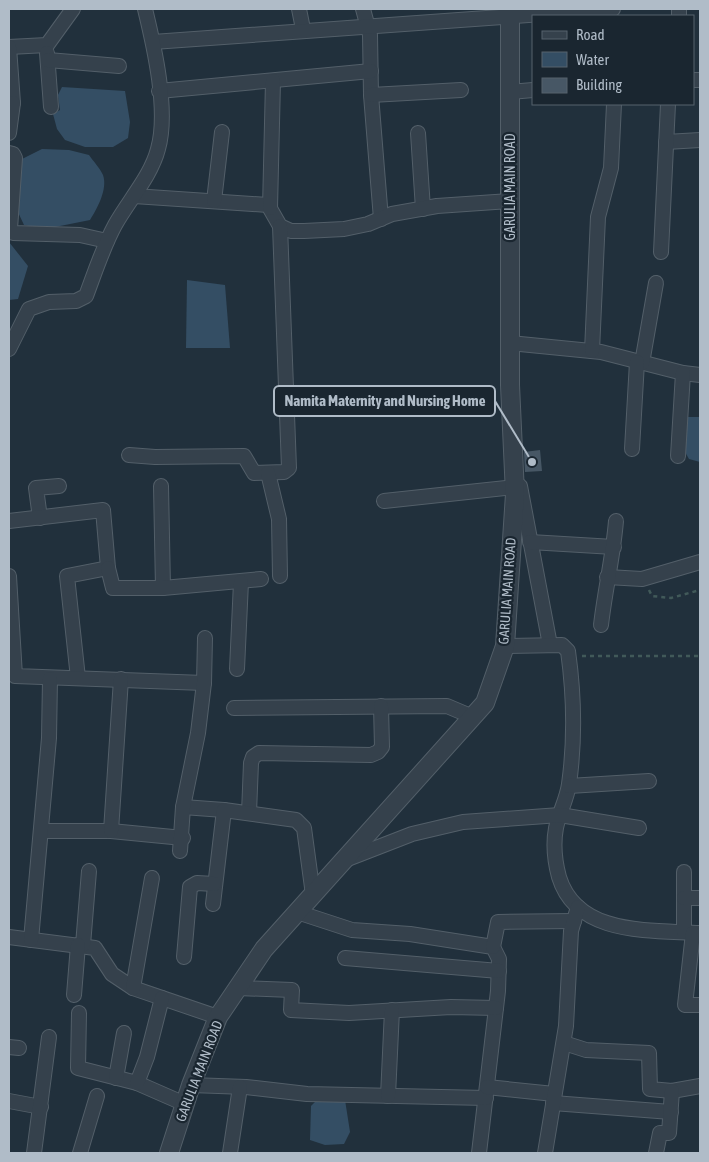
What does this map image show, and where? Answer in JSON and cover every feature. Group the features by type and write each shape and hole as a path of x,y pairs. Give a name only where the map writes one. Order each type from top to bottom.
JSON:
{"street":[{"path":"9,349 29,309 49,302 76,301 86,296 115,224 134,196 158,149 162,119 153,42 145,9"},
{"path":"299,9 303,29"},
{"path":"363,9 367,25 381,219"},
{"path":"153,42 510,12 613,9"},
{"path":"51,107 47,45 65,12"},
{"name":"GARULIA MAIN ROAD","path":"169,1153 191,1085 218,1017 237,988 264,948 485,703 505,646 514,480 510,343 510,12"},
{"path":"9,133 11,103 9,47 47,45"},
{"path":"48,60 119,66"},
{"path":"159,91 371,72"},
{"path":"270,208 273,81"},
{"path":"371,95 461,90"},
{"path":"510,92 532,90"},
{"path":"592,351 598,217 611,168 614,105"},
{"path":"661,252 668,105"},
{"path":"214,201 222,132"},
{"path":"418,132 422,208"},
{"path":"666,142 700,140"},
{"path":"9,153 13,154 15,158 10,229 13,233 80,235 107,241"},
{"path":"129,455 155,458 244,456 254,473 284,472 288,468 289,463 280,226 270,208 268,205 134,196"},
{"path":"280,226 291,231 344,229 422,208 510,201"},
{"path":"632,449 639,362 656,283"},
{"path":"510,343 592,351 683,373 700,374"},
{"path":"678,456 683,373"},
{"path":"268,473 279,519 280,576"},
{"path":"384,501 514,480 520,485 550,645"},
{"path":"40,518 36,488 59,486"},
{"path":"161,486 163,588"},
{"path":"9,521 103,510 108,568 113,588 163,588 261,579"},
{"path":"601,625 607,577 612,564 616,521"},
{"path":"530,542 614,547"},
{"path":"607,577 642,578 700,562"},
{"path":"78,678 67,576 108,568"},
{"path":"9,576 15,676 204,683"},
{"path":"237,669 241,582"},
{"path":"42,831 111,831 181,844 183,807 198,734 204,683 205,638"},
{"path":"505,646 550,645 565,647 569,656 572,736 569,786 556,829 555,862 564,893 584,913 618,928 693,932"},
{"path":"31,940 49,738 50,678"},
{"path":"111,831 121,679"},
{"path":"249,813 251,762 253,756 259,753 371,754 378,752 382,748 381,706"},
{"path":"234,708 447,706 473,717"},
{"path":"569,786 649,781"},
{"path":"183,807 224,810 296,820 304,828 313,894"},
{"path":"213,904 224,810"},
{"path":"343,861 412,834 443,826 502,818 560,815 639,828"},
{"path":"74,995 89,871"},
{"path":"684,872 684,898 693,932 685,1005 700,1005"},
{"path":"133,988 152,878"},
{"path":"184,957 190,887 196,883 214,884"},
{"path":"684,898 700,898"},
{"path":"545,1153 564,1043 571,931 578,907"},
{"path":"297,912 352,930 410,934 493,947"},
{"path":"479,1153 496,1008 499,959 493,947 498,922 574,921"},
{"path":"9,937 81,945 98,951 112,974 133,988 218,1017"},
{"path":"345,958 498,971"},
{"path":"237,988 292,990 291,1010 349,1013 451,1007 496,1008"},
{"path":"137,1083 147,1057 162,998"},
{"path":"388,1096 392,1010"},
{"path":"79,1012 78,1068 137,1083 185,1104"},
{"path":"116,1078 124,1033"},
{"path":"34,1153 49,1038"},
{"path":"564,1043 586,1050 649,1053 650,1089 672,1091 700,1086"},
{"path":"700,1073 700,1079"},
{"path":"191,1085 240,1087 307,1094 388,1096 486,1092 671,1112"},
{"path":"230,1153 240,1087"},
{"path":"656,1153 660,1133 669,1133 672,1091"},
{"path":"80,1153 97,1096"},
{"path":"9,1101 41,1107"}],"path":[{"path":"642,578 652,596 671,598 700,590"},
{"path":"569,656 651,654 700,656"}],"water":[{"path":"62,87 125,91 130,122 128,138 113,147 85,147 65,140 57,129 53,114 60,110 58,95"},
{"path":"42,149 69,150 89,155 100,170 104,181 103,192 99,205 90,220 45,229 24,225 17,210 16,162"},
{"path":"9,242 28,266 18,299 9,300"},
{"path":"187,280 225,285 230,348 186,348"},
{"path":"688,417 700,417 700,462 689,459 684,450"},
{"path":"317,1100 345,1100 350,1132 344,1144 325,1145 310,1140 311,1106"}],"building":[{"path":"540,450 542,471 525,472 524,452"}],"place":[{"name":"Namita Maternity and Nursing Home","path":"532,462"}]}
